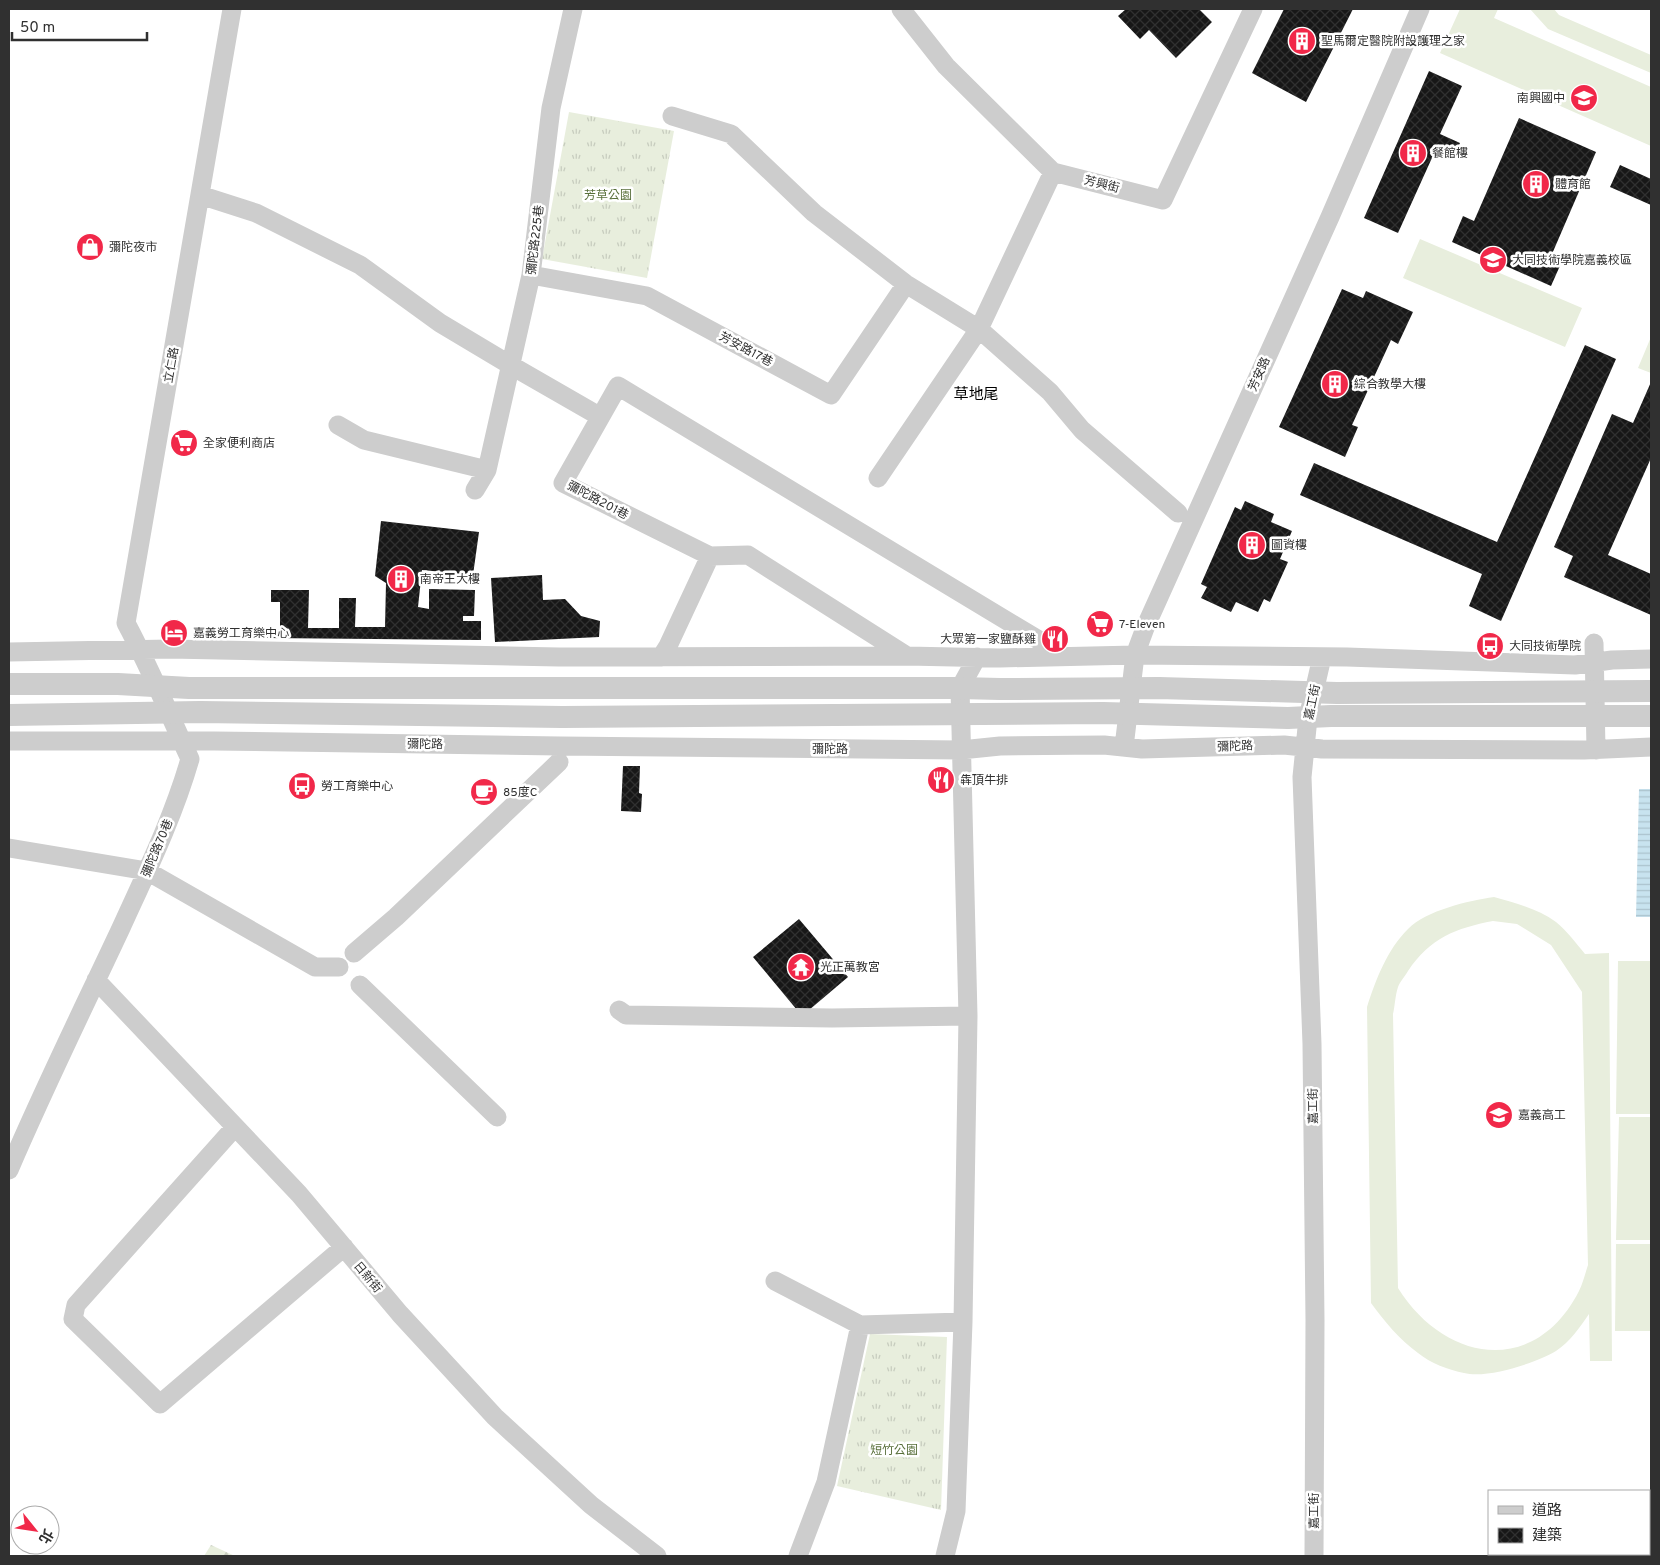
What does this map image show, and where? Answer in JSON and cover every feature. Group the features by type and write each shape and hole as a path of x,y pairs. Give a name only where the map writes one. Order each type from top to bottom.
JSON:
{"street":[{"name":"立仁路","path":"168,713 158,687 126,623 232,9"},
{"name":"彌陀路225巷","path":"488,470 531,275 551,108 573,9"},
{"path":"878,478 979,330 1053,172 946,66 901,9"},
{"name":"芳興街","path":"1053,172 1163,200 1253,9"},
{"name":"芳安路","path":"1124,747 1134,655 1198,508 1334,208 1420,9"},
{"path":"672,116 731,134 814,213 906,284 979,330 1050,392 1082,430 1178,514"},
{"path":"200,195 256,213 360,265 440,322 599,416 618,386 1042,642"},
{"name":"芳安路17巷","path":"531,275 647,296 832,395 906,284"},
{"name":"彌陀路201巷","path":"599,416 563,484 710,556"},
{"path":"338,425 364,440 488,470 475,490"},
{"path":"660,657 668,646 710,556 748,555 907,656"},
{"path":"1594,643 1596,750"},
{"path":"9,652 139,649 559,657 1134,655 1322,657 1574,664 1612,660 1651,659"},
{"path":"944,1556 956,1511 963,1322 968,1016 960,688 977,657"},
{"name":"嘉工街","path":"1314,1556 1316,1320 1312,1044 1302,777 1308,718 1322,657"},
{"path":"9,684 118,684 158,687 960,688 1000,690 1130,688 1314,692 1651,691"},
{"path":"9,715 168,713 562,717 1129,714 1308,718 1331,716 1651,716"},
{"name":"彌陀路70巷","path":"9,1170 38,1102 147,871 181,791 190,759 168,713"},
{"name":"彌陀路","path":"9,741 182,740 961,750 1000,746 1104,745 1142,749 1284,745 1322,748 1596,750 1651,747"},
{"path":"354,954 403,911 560,762"},
{"path":"9,848 147,871 315,967 339,967"},
{"name":"日新街","path":"96,980 299,1194 406,1321 495,1417 591,1505 657,1556"},
{"path":"360,986 497,1117"},
{"path":"619,1010 626,1015 832,1018 968,1016"},
{"path":"234,1127 76,1305 73,1319 160,1404 344,1247"},
{"path":"775,1282 860,1325 963,1322"},
{"path":"798,1556 826,1482 860,1325"}],"green space":[{"path":"1460,9 1498,9 1494,18 1651,87 1651,146 1440,53"},
{"path":"1530,9 1554,9 1559,15 1651,55 1651,73 1548,29"},
{"name":"芳草公園","path":"569,112 674,131 647,278 542,259"},
{"path":"1420,239 1582,308 1565,347 1403,278"},
{"path":"1651,337 1651,373 1638,368"},
{"path":"1494,897 1526,907 1549,917 1564,929 1585,954 1609,953 1612,1361 1590,1361 1589,1314 1566,1343 1547,1356 1498,1372 1474,1374 1458,1372 1434,1363 1411,1348 1381,1317 1371,1303 1367,1007 1378,976 1388,956 1401,937 1416,922 1448,907","holes":["1493,921 1517,924 1551,945 1582,992 1588,1265 1579,1291 1561,1319 1539,1337 1515,1348 1490,1350 1464,1345 1440,1332 1417,1313 1398,1288 1393,1014 1400,983 1425,950 1445,936 1467,927"]},
{"path":"1618,961 1651,961 1651,1114 1616,1114"},
{"path":"1619,1117 1651,1117 1651,1240 1616,1240"},
{"path":"1616,1244 1651,1244 1651,1331 1615,1331"},
{"name":"短竹公園","path":"870,1334 947,1337 941,1510 837,1486"},
{"path":"211,1545 235,1556 204,1556"}],"water":[{"path":"1639,789 1651,789 1651,917 1636,917"}],"building":[{"path":"1126,9 1199,9 1212,22 1176,58 1149,30 1140,39 1118,16"},
{"name":"聖馬爾定醫院附設護理之家","path":"1284,9 1353,9 1306,102 1252,73"},
{"name":"餐館樓","path":"1429,71 1462,86 1440,134 1460,143 1454,156 1436,149 1398,233 1364,218"},
{"name":"體育館","path":"1519,118 1596,152 1552,254 1563,259 1551,286 1452,242 1463,216 1474,221"},
{"path":"1620,165 1651,179 1651,205 1610,187"},
{"name":"綜合教學大樓","path":"1342,289 1363,298 1366,291 1413,312 1398,344 1391,340 1352,425 1358,427 1345,457 1279,427"},
{"path":"1585,345 1616,359 1501,621 1469,606 1482,574 1300,495 1314,463 1497,542"},
{"path":"1651,382 1651,458 1608,555 1651,574 1651,615 1564,577 1573,556 1554,547 1612,414 1633,423"},
{"name":"圖資樓","path":"1245,501 1274,514 1271,522 1292,531 1280,559 1288,562 1270,602 1264,599 1258,612 1236,602 1231,612 1201,598 1207,587 1201,584 1235,507 1241,510"},
{"name":"南帝王大樓","path":"381,521 479,532 473,575 422,570 418,607 429,609 429,589 475,590 474,616 463,616 463,621 481,621 481,640 267,638 267,629 280,629 280,602 271,602 271,590 309,590 308,628 339,628 339,598 356,598 355,627 385,627 386,583 375,576"},
{"name":"南帝王大樓","path":"542,575 543,600 565,599 581,616 600,621 599,637 495,642 491,578"},
{"path":"623,766 640,766 639,793 642,794 641,812 621,811"},
{"name":"光正萬教宮","path":"799,919 848,977 802,1016 753,957"}],"place":[{"name":"聖馬爾定醫院附設護理之家","path":"1302,41"},
{"name":"南興國中","path":"1584,98"},
{"name":"餐館樓","path":"1413,153"},
{"name":"體育館","path":"1536,184"},
{"name":"彌陀夜市","path":"90,247"},
{"name":"大同技術學院嘉義校區","path":"1493,260"},
{"name":"綜合教學大樓","path":"1335,384"},
{"name":"全家便利商店","path":"184,443"},
{"name":"圖資樓","path":"1252,545"},
{"name":"南帝王大樓","path":"401,579"},
{"name":"7-Eleven","path":"1100,624"},
{"name":"嘉義勞工育樂中心","path":"174,633"},
{"name":"大眾第一家鹽酥雞","path":"1055,639"},
{"name":"大同技術學院","path":"1490,646"},
{"name":"犇頂牛排","path":"941,780"},
{"name":"勞工育樂中心","path":"302,786"},
{"name":"85度C","path":"484,792"},
{"name":"光正萬教宮","path":"801,967"},
{"name":"嘉義高工","path":"1499,1115"}],"district":[{"name":"草地尾","path":"976,394"}]}
